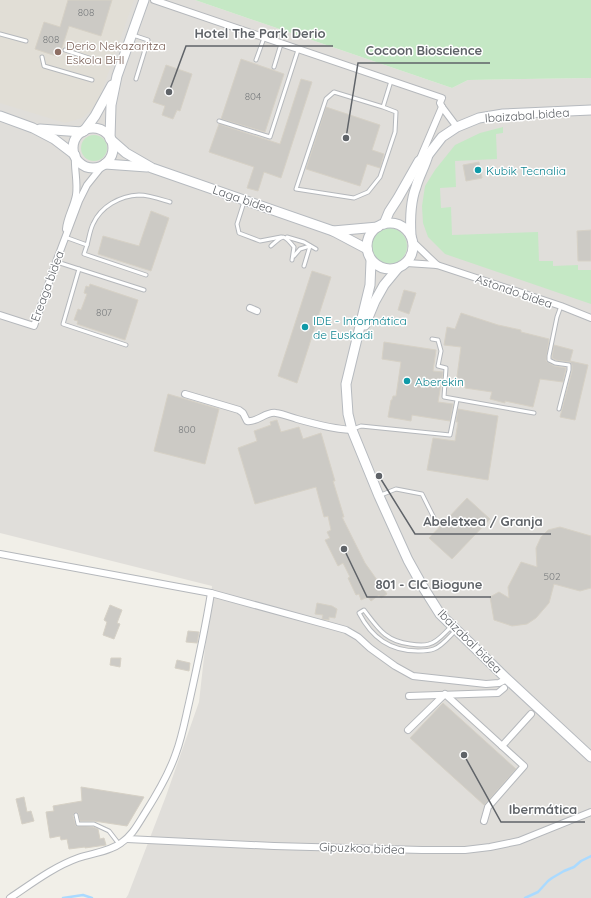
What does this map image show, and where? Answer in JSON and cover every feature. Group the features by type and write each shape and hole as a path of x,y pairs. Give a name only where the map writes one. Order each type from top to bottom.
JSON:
{"street":[{"path":"0,116 33,128 54,139 75,155 82,165 96,168 104,165 112,153 110,138 111,105 117,76 144,0"},
{"path":"154,0 391,82 442,98 440,103 442,107 458,127"},
{"path":"75,155 74,142 95,116 117,76"},
{"path":"381,225 393,223 402,226 407,230 412,239 414,249 412,256 407,263 398,268 385,269 371,261 367,249 369,236 381,225 398,198 418,161 442,107"},
{"name":"Ibaizabal bidea","path":"418,161 428,155 442,137 458,127 479,118 503,114 591,110"},
{"path":"33,128 65,132 98,129 105,132 110,138"},
{"name":"Laga bidea","path":"110,138 126,153 152,168 333,231 367,249"},
{"name":"Ereaga bidea","path":"65,237 67,220 75,196 77,182 75,155"},
{"name":"Ibaizabal bidea","path":"412,239 410,215 415,188 425,166 428,155"},
{"name":"Laga bidea","path":"104,165 152,168"},
{"name":"Ereaga bidea","path":"0,315 34,326 79,201 87,185 104,165"},
{"name":"Laga bidea","path":"333,231 381,225"},
{"name":"Astondo bidea","path":"412,239 437,265"},
{"name":"Ibaizabal bidea","path":"371,261 370,285 346,384 348,414 352,430 379,496 415,574 440,614 591,757"},
{"name":"Astondo bidea","path":"407,263 437,265 561,306 591,318"},
{"name":"Ibaizabal bidea","path":"350,364 375,301 384,284 398,268"},
{"path":"250,308 257,311"},
{"path":"185,394 239,410 243,413 247,421 251,422 264,415 275,412 311,423 352,430"},
{"path":"0,554 211,593 346,630 358,637 370,648 395,666 413,676 486,684 499,683 507,679"},
{"path":"10,898 48,873 70,861 114,848 127,839 152,801 176,754 200,657 211,593"},
{"path":"410,696 498,693 504,688"},
{"path":"408,730 445,694"},
{"path":"445,694 524,766 488,807 484,821"},
{"path":"502,746 531,714"},
{"name":"Gipuzkoa bidea","path":"127,839 260,845 465,850 490,848 519,841 591,812"}],"lane":[{"path":"0,34 26,41"},
{"path":"131,35 148,40 136,79"},
{"path":"256,60 264,38"},
{"path":"274,67 280,44"},
{"path":"65,50 98,61"},
{"path":"219,121 270,137 298,50"},
{"path":"42,57 44,66 92,80"},
{"path":"383,107 391,82"},
{"path":"334,92 383,107 396,112 395,132 380,177 368,192 354,198 296,189 326,99 334,92"},
{"path":"146,275 84,254 93,224 102,211 113,202 126,197 140,195 170,202"},
{"path":"244,200 237,224 239,233 260,241 284,236 304,242 316,249"},
{"path":"65,237 87,245"},
{"path":"271,246 281,237"},
{"path":"287,237 294,247 292,260 300,249 310,246"},
{"path":"304,266 310,246"},
{"path":"56,262 144,290"},
{"path":"79,269 63,324 126,345"},
{"path":"559,409 569,365 555,363 549,360 549,356 557,317 561,306"},
{"path":"432,338 438,340 441,351 438,366 446,368 444,397 534,413"},
{"path":"352,430 361,426 450,435 457,400"},
{"path":"379,496 396,489 422,494 437,524"},
{"path":"364,610 380,631 391,640 417,646 429,644 437,640 454,627 442,643 434,649 410,651 395,648 384,643 365,624 359,613 364,610"},
{"path":"76,815 78,824 94,824 110,831 120,844"}],"shaded area":[{"path":"0,0 195,0 452,88 468,80 591,78 591,898 126,898 166,796 199,702 212,586 0,533"},
{"name":"Derio Nekazaritza Eskola BHI","path":"0,0 134,0 97,105 82,118 65,123 0,103"}],"green space":[{"path":"195,0 591,0 591,78 468,80 452,88"},
{"path":"503,127 503,133 496,134 497,159 455,161 456,187 440,188 441,208 451,207 452,235 538,232 539,261 553,261 553,266 578,265 578,270 591,270 591,304 445,254 428,237 423,223 422,206 425,186 435,170 455,145 480,133"},
{"path":"94,135 103,139 107,148 103,157 94,161 85,157 81,148 85,139"},
{"path":"389,228 399,231 404,236 407,246 404,256 399,261 389,264 379,261 374,256 371,246 374,236 379,231"}],"building":[{"path":"68,0 112,0 101,36 69,26 59,57 35,49 44,22 60,27"},
{"path":"241,59 284,74 265,132 221,119"},
{"path":"166,65 192,74 180,111 177,110 173,119 162,115 165,106 153,102"},
{"path":"301,79 312,82 281,178 264,172 258,191 247,188 254,167 209,152 219,124 280,144"},
{"path":"326,107 380,125 372,150 384,154 380,168 367,164 360,186 306,169"},
{"name":"Kubik Tecnalia","path":"479,162 482,178 466,181 463,165"},
{"path":"151,211 169,218 151,271 98,254 103,236 139,246"},
{"path":"591,230 591,261 578,261 577,231"},
{"name":"IDE - Informática de Euskadi","path":"312,271 331,277 297,383 278,376"},
{"path":"90,284 138,300 125,340 77,324 78,321 74,320 78,309 81,310 87,294 84,293 86,286 89,287"},
{"path":"404,290 416,293 409,314 398,310"},
{"path":"461,313 498,325 521,330 521,332 549,339 546,361 554,366 566,368 563,382 540,379 533,407 490,399 492,392 465,388 465,385 456,384 461,347 444,345 447,327 455,329"},
{"name":"Aberekin","path":"384,342 436,350 433,371 443,372 438,402 453,404 450,421 412,415 411,421 388,417 391,400 393,396 396,396 401,362 382,359"},
{"path":"554,345 573,350 570,361 588,365 575,420 560,417 572,371 572,365 570,362 552,358"},
{"path":"168,394 219,409 205,464 154,451"},
{"path":"458,409 498,416 488,480 427,470 433,438 455,441 458,422 456,422"},
{"path":"277,420 281,432 299,427 303,439 321,433 344,517 342,517 365,563 387,594 381,598 379,595 371,601 368,597 361,600 359,594 356,595 348,578 350,577 343,563 338,566 325,540 330,538 327,532 331,530 328,516 324,517 316,487 255,504 238,448 257,441 254,431 271,425 270,422"},
{"path":"467,498 490,519 452,559 429,538"},
{"path":"560,527 591,536 591,588 580,591 554,584 549,603 536,618 527,624 512,626 494,620 490,597 499,592 509,598 508,587 521,562 537,567 536,548 541,537 548,530"},
{"path":"317,603 332,606 337,609 335,618 329,617 329,620 322,619 323,615 315,614"},
{"path":"110,605 122,610 117,623 120,624 114,639 103,635 107,622 104,620"},
{"path":"188,631 199,632 197,643 186,642"},
{"path":"111,658 121,658 120,667 110,665"},
{"path":"177,660 190,663 189,671 175,668"},
{"path":"443,703 516,769 484,805 410,738"},
{"path":"81,787 144,797 127,826 94,821 80,821 78,813 74,813 73,816 76,826 93,827 98,829 100,839 104,838 106,845 69,849 67,839 61,840 60,836 50,838 46,812 54,811 53,806 82,801"},
{"path":"24,797 27,812 31,811 34,821 22,824 16,799"}],"waterway":[{"path":"525,898 538,892 552,878 574,867 581,861 591,856"},
{"path":"63,898 83,895 92,898"}],"place":[{"name":"Derio Nekazaritza Eskola BHI","path":"58,52"},
{"name":"Hotel The Park Derio","path":"169,92"},
{"name":"Cocoon Bioscience","path":"346,138"},
{"name":"Kubik Tecnalia","path":"478,170"},
{"name":"IDE - Informática de Euskadi","path":"305,327"},
{"name":"Aberekin","path":"407,381"},
{"name":"Abeletxea / Granja","path":"379,476"},
{"name":"801 - CIC Biogune","path":"344,549"},
{"name":"Ibermática","path":"464,755"}]}
